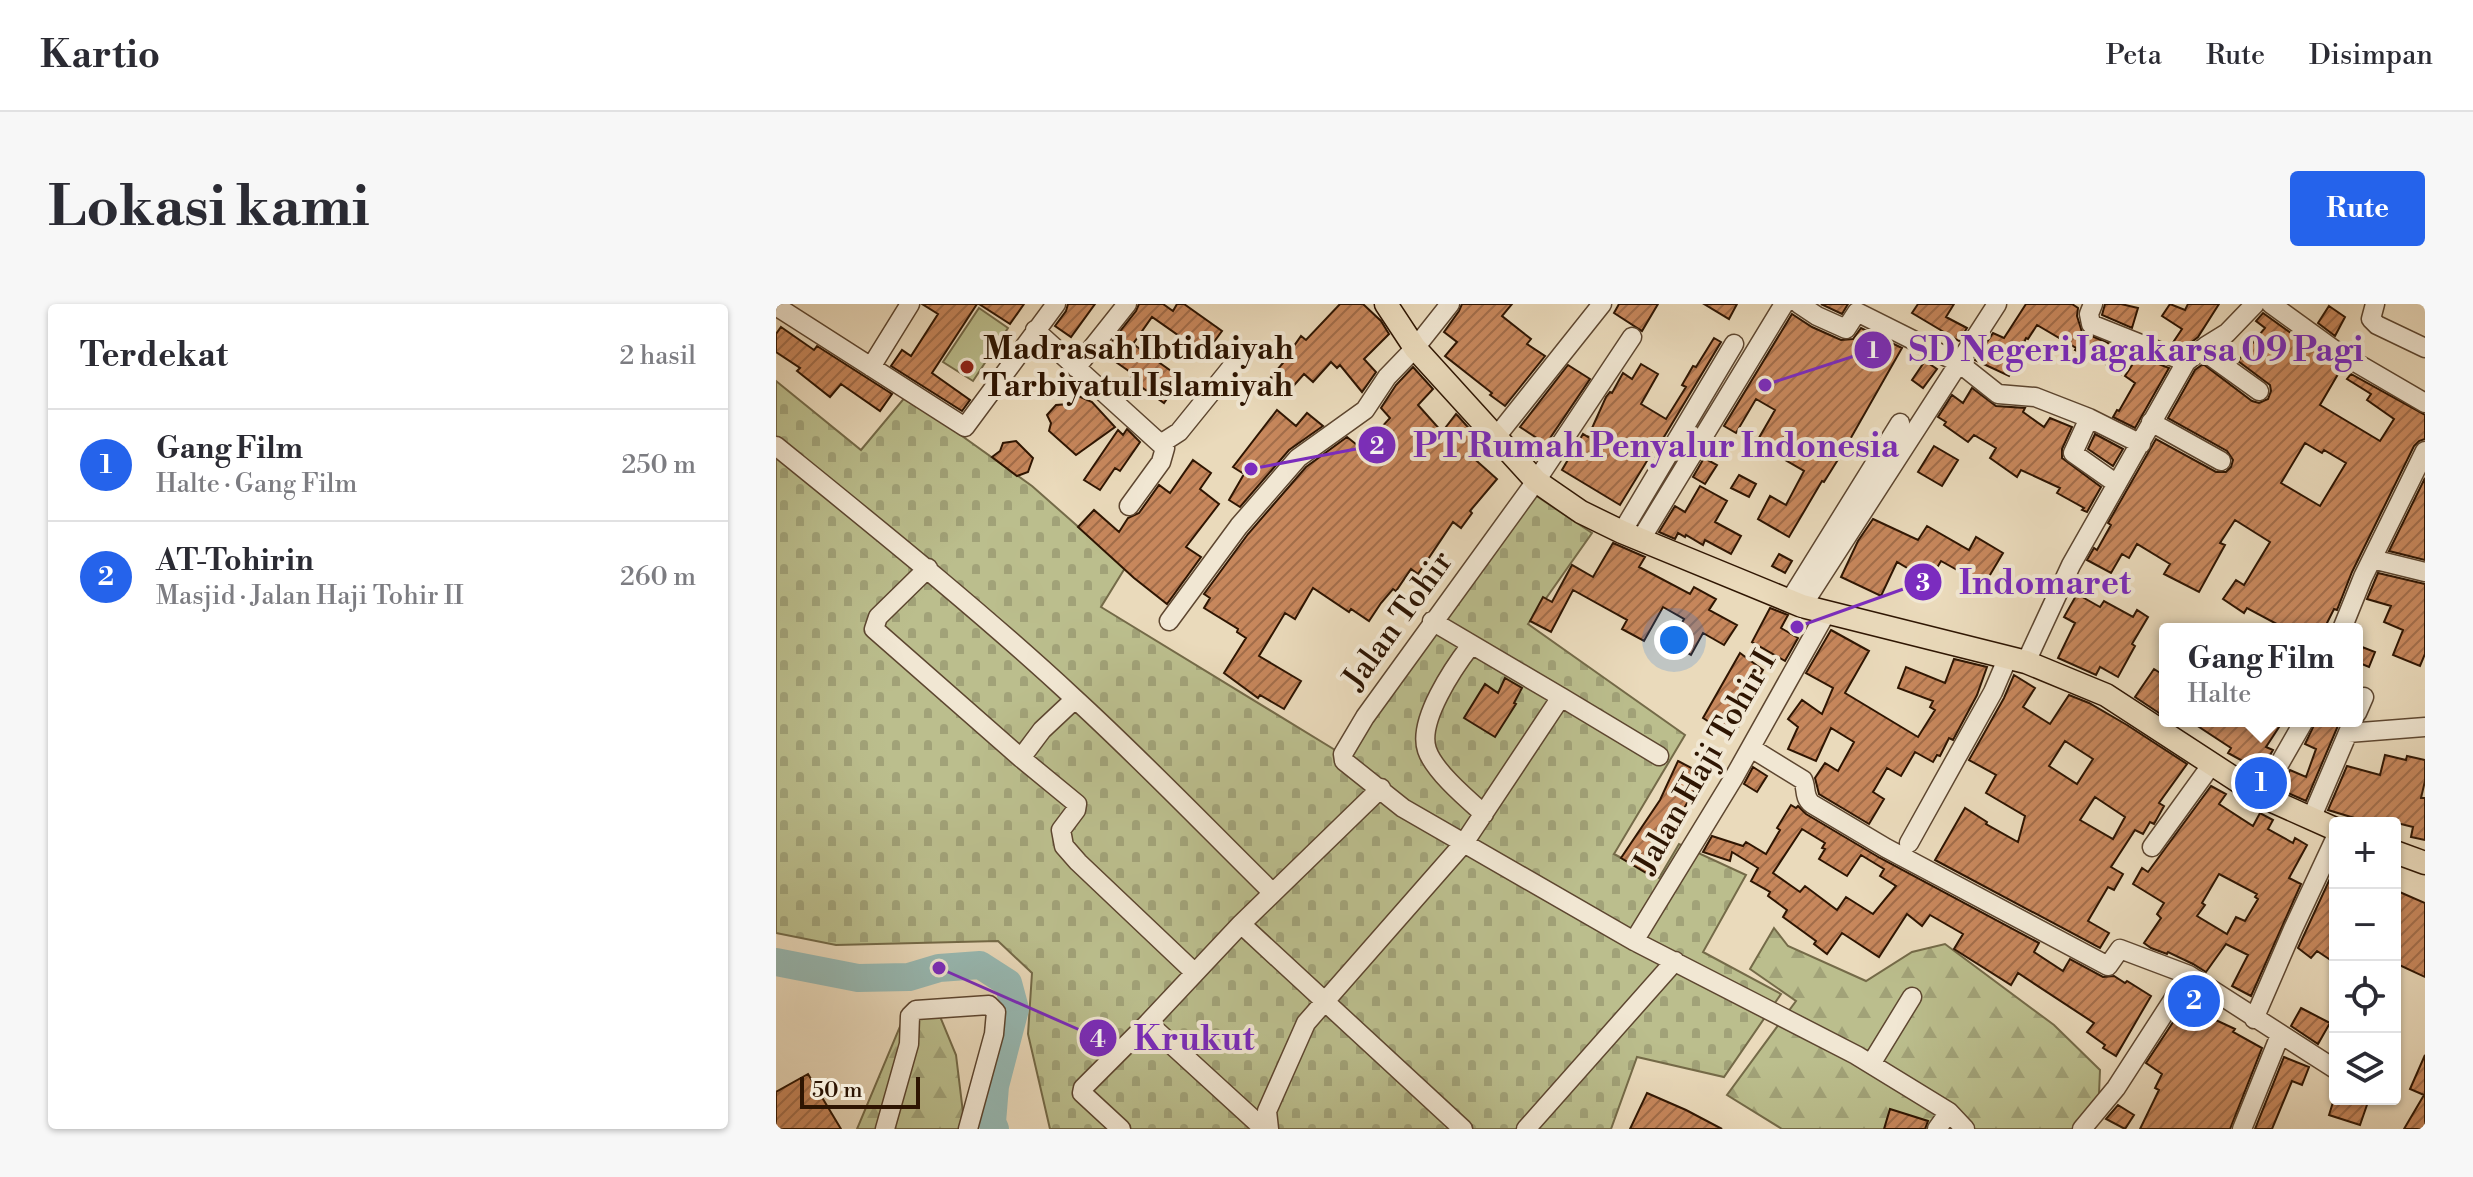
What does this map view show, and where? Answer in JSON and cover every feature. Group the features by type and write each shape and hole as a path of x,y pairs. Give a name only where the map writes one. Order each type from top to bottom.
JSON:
{"main road":[{"path":"1387,304 1415,348 1536,481 1581,512 1796,603 2017,659 2106,695 2261,796 2329,826"},
{"path":"2401,854 2425,863"}],"street":[{"path":"871,367 910,304"},
{"path":"776,306 965,427 1056,304"},
{"path":"1076,368 1127,304"},
{"path":"1169,621 1239,526 1298,458 1365,410 1387,377 1450,304"},
{"path":"1496,437 1602,304"},
{"path":"1632,535 1784,304"},
{"path":"1799,304 1846,329 1857,312 1959,363 1998,394 2035,397 2089,418 2141,444"},
{"path":"1796,603 1997,304"},
{"path":"2093,304 2089,314 2091,324 2186,362"},
{"path":"1909,843 1993,692 2017,659 2186,362 2227,333 2255,304"},
{"path":"2271,304 2325,345 2425,403"},
{"path":"2375,304 2371,319 2377,325 2425,348"},
{"path":"1035,330 1165,448 1161,462 1129,506"},
{"name":"Jalan Tohir","path":"1381,788 1349,766 1343,754 1432,621 1536,481 1632,337"},
{"path":"1632,535 1734,344"},
{"path":"2206,346 2213,358 2259,391"},
{"path":"1162,443 1179,432 1243,353"},
{"path":"2089,418 2073,453 2117,484"},
{"path":"2151,422 2221,461"},
{"path":"1796,603 1900,423"},
{"path":"776,446 928,568 1075,699 1273,893"},
{"path":"2345,623 2425,451"},
{"path":"2372,559 2425,572"},
{"path":"928,568 878,617 874,629 1077,804 1061,830 1064,846 1194,972"},
{"name":"Jalan Haji Tohir I","path":"1634,941 1751,748 1826,613"},
{"path":"1432,621 1659,756"},
{"path":"1471,645 1432,710 1424,733 1427,750 1437,767 1484,814"},
{"path":"1266,1129 1267,1111 1306,1023 1464,843 1561,697"},
{"path":"1021,758 1042,730 1075,699"},
{"path":"2261,796 2301,727"},
{"path":"2311,819 2351,727 2425,727"},
{"path":"1751,748 1803,780 1808,812 1886,848 2108,966 2120,949 2189,975 2329,1065"},
{"path":"2152,847 2212,764"},
{"path":"1121,1129 1082,1093 1082,1089 1241,924 1381,788 1403,808 1634,941 1871,1064 1949,1112 1965,1129"},
{"path":"2258,1021 2293,929 2329,852"},
{"path":"1241,924 1463,1129"},
{"path":"1526,1129 1675,961"},
{"path":"2082,1129 2116,1088 2189,975"},
{"path":"1871,1064 1912,997"},
{"path":"885,1129 909,1044 910,1016 916,1010 989,1005 996,1012 994,1034 968,1129"},
{"path":"1148,1023 1266,1129"},
{"path":"2242,1129 2280,1035"},
{"path":"1937,1129 1949,1112"}],"green space":[{"path":"979,308 1008,328 973,381 943,362"},
{"path":"776,381 861,450 906,396 1032,486 1125,568 1101,607 1340,753 1526,489 1592,533 1528,624 1685,735 1614,854 1659,878 1679,844 1746,875 1703,952 1781,994 1724,1077 1637,1057 1611,1129 1050,1129 1028,1034 1032,973 998,941 836,945 776,933"},
{"path":"1774,928 1788,946 1866,981 1912,952 1945,944 2054,1025 2100,1070 2098,1118 2090,1129 1782,1129 1727,1095 1796,1001 1750,969"},
{"path":"939,1014 956,1055 965,1129 857,1129 901,1024"}],"building":[{"path":"922,304 977,304 932,373 970,400 962,411 891,366 902,350 911,356 938,314"},
{"path":"979,304 1024,304 1010,324"},
{"path":"1068,304 1095,304 1071,337 1055,326"},
{"path":"1139,304 1163,304 1173,311 1177,304 1184,304 1222,331 1205,354 1152,317 1133,344 1181,378 1164,403 1130,379 1133,374 1103,353"},
{"path":"1340,304 1363,304 1381,321 1389,334 1364,359 1376,372 1362,392 1340,365 1337,368 1331,362 1313,382 1304,374 1289,391 1271,377 1301,336 1306,340"},
{"path":"1462,304 1512,304 1502,316 1531,339 1527,344 1545,356 1505,406 1445,356 1457,342 1444,332"},
{"path":"1619,304 1658,304 1642,331 1614,313"},
{"path":"1704,304 1737,304 1729,319"},
{"path":"1821,304 1848,304 1842,314"},
{"path":"1918,304 1954,304 1946,317 1967,328 1959,341 1912,313"},
{"path":"2026,304 2072,304 2078,308 2082,332 2127,351 2121,374 2075,350 2037,325 2026,338 2009,376 1975,360 1993,333 2004,338"},
{"path":"2105,304 2138,308 2132,328 2102,315"},
{"path":"2170,304 2185,310 2188,304 2219,304 2198,337 2184,348 2172,344 2182,329 2162,316"},
{"path":"2329,306 2345,317 2335,336 2318,323"},
{"path":"2263,313 2341,369 2320,405 2380,441 2394,419 2367,400 2371,394 2347,379 2351,374 2425,415 2425,439 2414,446 2352,572 2337,610 2334,609 2327,623 2275,623 2247,608 2244,613 2223,599 2236,580 2244,585 2270,542 2235,520 2220,543 2225,545 2199,592 2164,574 2170,564 2137,544 2129,558 2122,554 2111,573 2087,560 2094,548 2097,550 2111,525 2108,523 2156,439 2216,472 2226,472 2231,467 2233,460 2227,451 2168,418 2195,370 2203,364 2252,401 2259,403 2268,399 2270,385 2238,361 2265,328 2256,321","holes":["2305,443 2322,453 2324,450 2346,463 2320,506 2281,483"]},
{"path":"1792,314 1841,340 1853,339 1861,328 1902,348 1844,450 1789,537 1758,519 1770,496 1786,505 1804,471 1756,443 1775,410 1756,399 1736,433 1724,426"},
{"path":"781,327 814,350 817,346 892,394 880,411 841,384 830,397 797,371 800,368 776,352 776,334"},
{"path":"1714,338 1721,342 1620,505 1562,470 1583,434 1588,437 1606,397 1612,393 1623,373 1632,379 1641,364 1658,374 1641,404 1666,419 1686,387 1682,385 1693,366 1696,367"},
{"path":"2138,356 2169,368 2135,428 2113,417 2135,383 2125,376"},
{"path":"1925,361 1937,369 1923,388 1912,380"},
{"path":"1568,365 1590,379 1546,444 1520,427"},
{"path":"1413,367 1433,389 1418,405 1442,432 1456,414 1482,443 1470,455 1497,479 1470,511 1472,513 1461,528 1453,522 1418,574 1411,569 1369,621 1351,609 1349,612 1313,588 1295,619 1285,613 1259,656 1301,681 1284,709 1260,695 1258,698 1224,673 1246,638 1237,632 1238,629 1204,608 1210,598 1204,594 1248,534 1306,467 1347,437 1362,449 1390,418 1381,408"},
{"path":"1972,388 1996,406 2025,408 2023,412 2044,427 2050,418 2072,427 2062,449 2062,458 2101,487 2087,512 2057,493 2060,488 2021,470 2017,477 1990,458 1996,448 1974,435 1968,442 1944,425 1946,422 1938,417 1952,395 1963,403"},
{"path":"1076,395 1092,402 1115,427 1076,455 1049,431 1051,423 1047,415 1056,405 1069,404"},
{"path":"1277,410 1296,426 1307,413 1323,426 1289,450 1240,507 1229,500 1244,474 1233,467"},
{"path":"1127,429 1140,442 1120,471 1115,468 1100,490 1084,480 1118,430 1123,435"},
{"path":"2095,434 2123,449 2113,466 2088,449"},
{"path":"1016,441 1033,458 1028,472 1017,476 992,457 1000,451 1003,443"},
{"path":"1934,446 1958,460 1942,486 1918,472"},
{"path":"1704,458 1717,465 1705,484 1693,477"},
{"path":"1193,460 1211,473 1200,489 1219,504 1186,547 1201,557 1167,604 1078,527 1094,510 1119,532 1128,518 1139,513 1159,485 1170,493"},
{"path":"1739,475 1756,484 1749,497 1731,488"},
{"path":"2425,478 2425,560 2389,551"},
{"path":"1700,486 1727,501 1715,522 1741,536 1731,554 1705,540 1703,545 1686,535 1678,533 1675,539 1659,532 1675,506 1685,512"},
{"path":"1873,519 1918,540 1927,526 1969,550 1976,537 2003,553 1984,585 1941,561 1929,581 1897,562 1881,596 1841,577 1858,541"},
{"path":"1613,543 1645,557 1639,567 1690,594 1694,587 1716,599 1709,610 1737,625 1724,645 1703,633 1691,655 1671,644 1684,619 1663,607 1644,641 1622,629 1627,620 1573,590 1551,632 1530,621 1543,597 1552,602 1572,565 1593,577"},
{"path":"1779,554 1792,561 1785,573 1772,566"},
{"path":"2378,573 2425,584 2425,654 2420,666 2393,655 2403,630 2384,622 2391,606 2367,599"},
{"path":"2077,594 2100,607 2104,601 2133,617 2137,610 2148,617 2118,677 2100,667 2096,675 2058,658 2075,623 2064,617"},
{"path":"1770,608 1788,615 1781,628 1798,638 1785,661 1752,642"},
{"path":"1831,630 1869,651 1845,693 1918,737 1935,710 1930,707 1933,701 1898,688 1906,667 1945,683 1954,659 1987,667 1977,695 1953,740 1949,738 1940,756 1937,755 1933,762 1915,752 1901,776 1887,768 1873,792 1884,799 1869,824 1819,794 1815,778 1825,763 1838,771 1854,742 1831,728 1816,761 1788,749 1798,727 1788,719 1802,700 1822,714 1833,688 1806,673"},
{"path":"2363,647 2375,652 2369,667 2363,664"},
{"path":"1740,653 1763,670 1748,694 1754,697 1733,737 1703,718"},
{"path":"2154,669 2159,672 2159,713 2135,697"},
{"path":"2014,675 2035,688 2023,707 2050,724 2069,695 2127,725 2187,764 2159,803 2164,806 2154,824 2150,822 2143,834 2135,830 2111,867 2123,874 2114,890 2108,887 2088,921 2109,933 2100,948 1935,860 1965,808 2018,842 2025,816 1986,793 1996,775 1969,760","holes":["2065,741 2093,759 2077,784 2049,766","2095,797 2125,817 2113,839 2080,820"]},
{"path":"1505,678 1522,688 1516,704 1495,737 1464,718 1485,684 1498,693"},
{"path":"2199,727 2279,727 2266,747 2273,750 2261,771 2228,753 2231,748"},
{"path":"2313,727 2337,727 2306,801 2279,789 2290,770 2306,777 2316,749 2305,744"},
{"path":"2385,755 2425,760 2421,798 2425,798 2425,840 2411,837 2413,827 2401,824 2401,817 2351,817 2328,810 2347,766 2380,775"},
{"path":"1678,761 1703,774 1648,874 1621,858 1660,800"},
{"path":"1753,767 1767,776 1757,792 1744,784"},
{"path":"2211,786 2226,794 2219,804 2253,826 2260,813 2273,820 2268,829 2293,843 2295,838 2307,845 2289,878 2301,884 2251,996 2232,986 2248,955 2226,944 2206,972 2144,943 2161,918 2157,914 2164,903 2133,884 2142,868 2148,872","holes":["2219,874 2257,894 2255,897 2258,899 2245,921 2236,917 2227,934 2197,916"]},
{"path":"1791,805 1798,806 1806,814 1880,858 2039,943 2034,952 2063,971 2070,959 2103,977 2114,976 2125,983 2127,981 2151,996 2116,1056 2087,1032 2094,1023 2018,973 2011,985 1954,949 1963,934 1930,915 1922,926 1907,914 1879,957 1842,933 1827,954 1814,944 1816,941 1783,917 1787,910 1768,896 1770,892 1751,881 1758,868 1732,852 1730,861 1703,852 1712,836 1743,846 1746,842 1766,854 1780,830 1777,828","holes":["1802,829 1825,843 1819,859 1847,876 1861,855 1884,869 1880,876 1896,886 1873,914 1846,897 1837,910 1805,886 1800,892 1773,873"]},
{"path":"2329,881 2329,959 2317,951 2311,958 2298,948"},
{"path":"2401,893 2425,903 2425,977 2401,966"},
{"path":"2193,992 2212,1004 2205,1015 2235,1029 2233,1032 2262,1048 2230,1129 2140,1129 2159,1090 2155,1088 2162,1074 2146,1063"},
{"path":"2301,1008 2329,1022 2318,1044 2291,1026"},
{"path":"2425,1055 2425,1129 2404,1129 2424,1095 2410,1089"},
{"path":"2284,1057 2309,1067 2302,1085 2292,1081 2272,1129 2255,1129"},
{"path":"808,1074 841,1129 776,1129 776,1092"},
{"path":"1647,1093 1686,1110 1722,1129 1630,1129"},
{"path":"2118,1105 2134,1115 2125,1129 2106,1119"},
{"path":"2332,1105 2367,1105 2360,1125 2329,1115"},
{"path":"1890,1109 1928,1121 1925,1129 1884,1129"}],"waterway":[{"path":"776,962 858,978 909,977 939,968 980,965 1008,983 1015,1009 995,1086 992,1122 995,1129"}],"place":[{"name":"Madrasah Ibtidaiyah Tarbiyatul Islamiyah","path":"967,367"},
{"name":"SD Negeri Jagakarsa 09 Pagi","path":"1765,385"},
{"name":"PT Rumah Penyalur Indonesia","path":"1251,469"},
{"name":"Indomaret","path":"1797,627"},
{"name":"Gang Film","path":"2261,783"},
{"name":"Krukut","path":"939,968"},
{"name":"AT-Tohirin","path":"2194,1001"}]}
